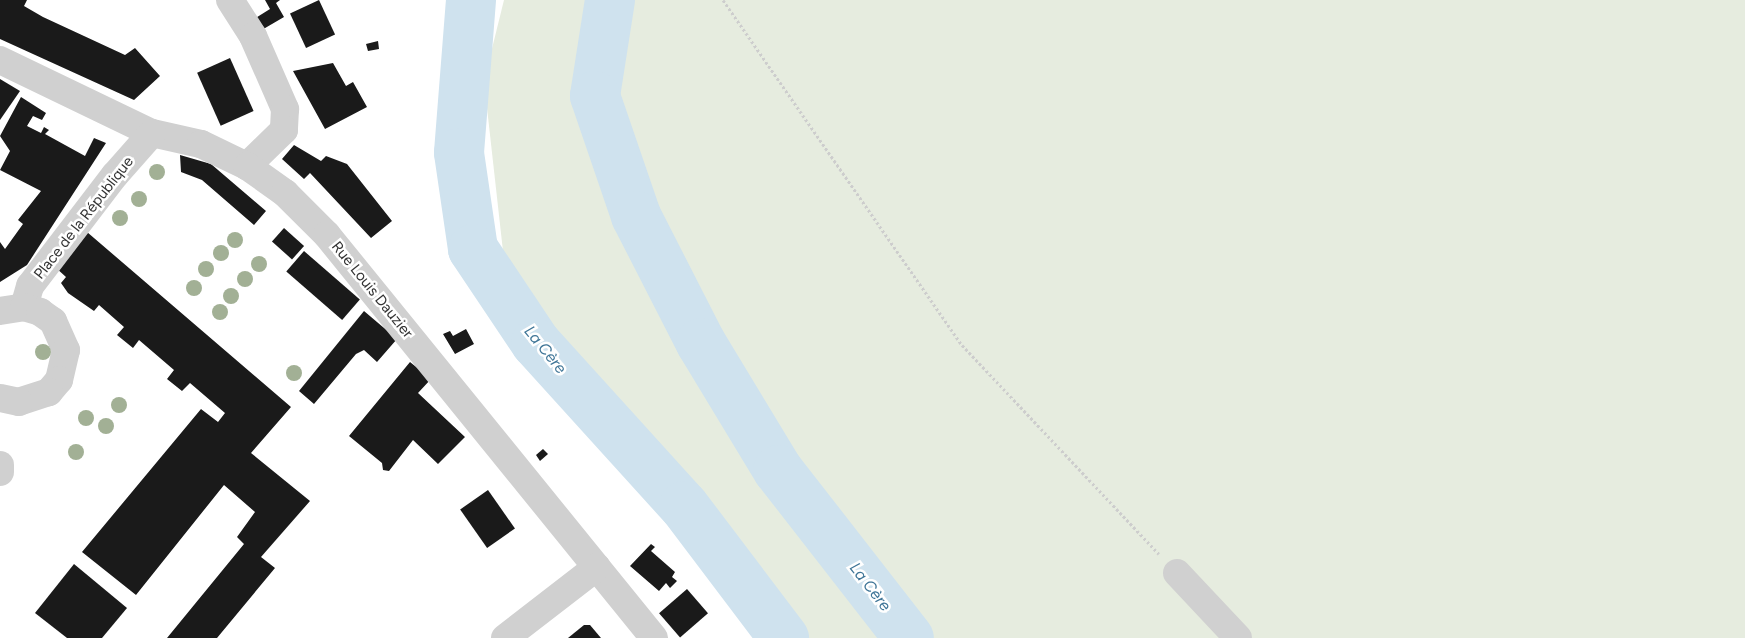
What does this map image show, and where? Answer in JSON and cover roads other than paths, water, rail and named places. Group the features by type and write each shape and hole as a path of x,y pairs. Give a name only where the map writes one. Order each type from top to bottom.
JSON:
{"street":[{"path":"230,0 253,36 285,109 284,130 247,166"},
{"name":"Rue Louis Dauzier","path":"0,60 152,133 201,144 247,166 286,193 328,235 654,638"},
{"name":"Place de la République","path":"1,406 48,392 65,365 62,334 53,321 12,309 115,175 152,133"},
{"path":"0,465 0,472"},
{"path":"505,638 597,567"},
{"path":"1176,573 1238,638"}],"waterway":[{"name":"La Cère","path":"471,0 459,153 473,249 536,343 684,506 784,638"},
{"name":"La Cère","path":"610,0 595,96 636,216 701,343 778,470 909,638"}]}
